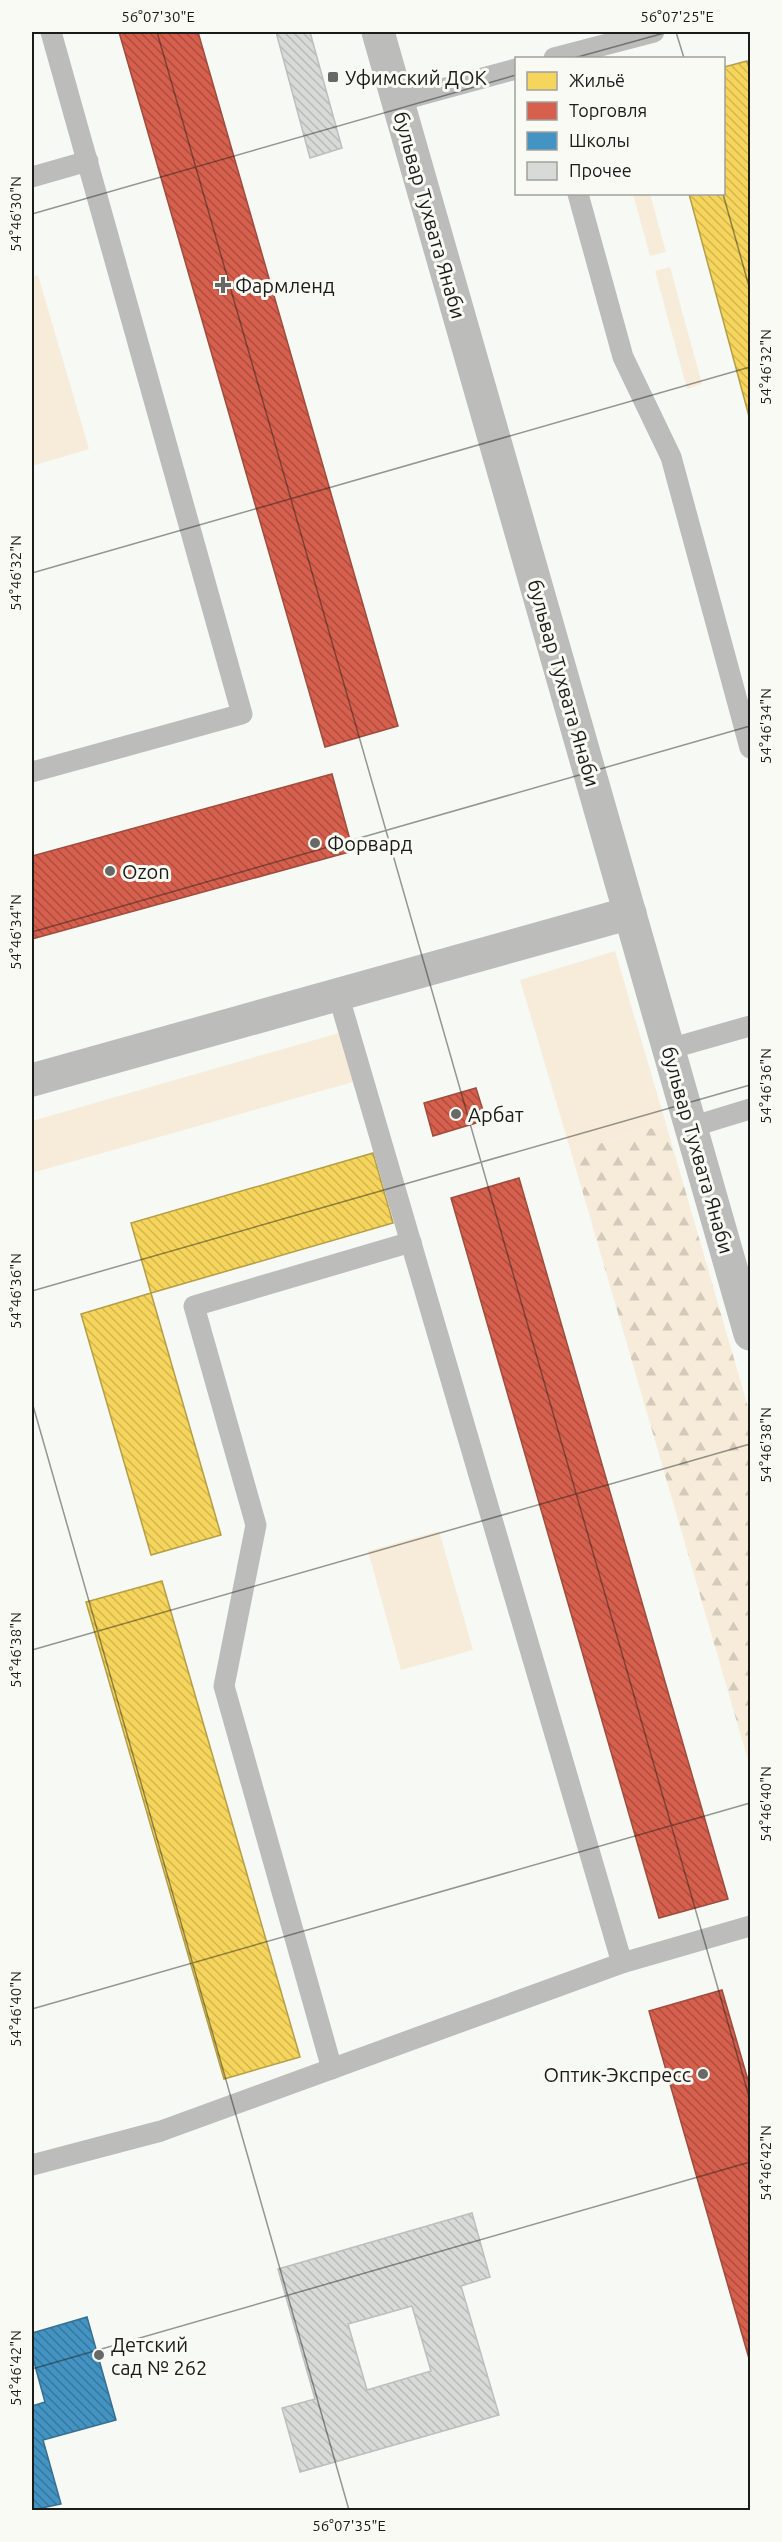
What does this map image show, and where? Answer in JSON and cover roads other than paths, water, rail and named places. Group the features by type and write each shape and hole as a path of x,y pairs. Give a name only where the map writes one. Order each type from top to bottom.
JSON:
{"street":[{"name":"бульвар Тухвата Янаби","path":"378,32 750,1334"},
{"path":"32,1080 630,912"}],"lane":[{"path":"32,772 242,714 51,32"},
{"path":"558,57 654,32"},
{"path":"398,101 515,69"},
{"path":"32,177 88,161"},
{"path":"578,195 623,357 670,457 750,748"},
{"path":"338,994 622,1963"},
{"path":"669,1049 750,1026"},
{"path":"691,1127 750,1109"},
{"path":"332,2069 224,1686 256,1525 194,1306 411,1242"},
{"path":"32,2165 161,2132 622,1963 750,1926"}],"place":[{"name":"Уфимский ДОК","path":"333,77"},
{"name":"Фармленд","path":"223,285"},
{"name":"Форвард","path":"315,843"},
{"name":"Ozon","path":"110,871"},
{"name":"Арбат","path":"456,1114"},
{"name":"Оптик-Экспресс","path":"703,2074"},
{"name":"Детский сад № 262","path":"99,2355"}]}
